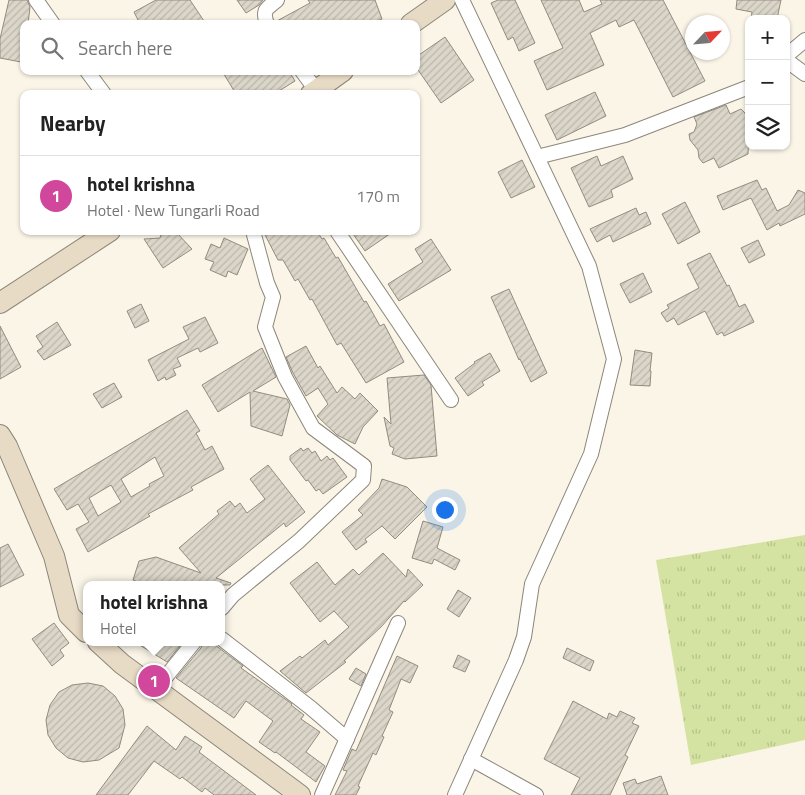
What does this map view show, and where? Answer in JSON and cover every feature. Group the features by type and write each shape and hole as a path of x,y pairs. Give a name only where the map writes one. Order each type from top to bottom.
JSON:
{"street":[{"path":"36,0 50,20"},
{"path":"266,20 265,10 277,0"},
{"path":"417,20 445,0"},
{"path":"455,795 516,660 524,637 532,584 591,454 614,360 589,266 462,0"},
{"path":"790,53 805,40"},
{"path":"790,63 805,74"},
{"path":"91,75 101,90"},
{"path":"304,75 313,90"},
{"path":"317,90 337,75"},
{"path":"537,156 625,135 745,89"},
{"path":"0,303 104,235"},
{"path":"225,604 232,595 299,541 363,480 364,466 313,428 285,377 265,326 273,296 267,283 254,235"},
{"path":"340,235 451,400"},
{"path":"0,435 7,446 54,556 69,615 83,629"},
{"path":"322,795 398,623"},
{"path":"225,641 312,708 347,739"},
{"path":"102,646 156,690 300,795"},
{"path":"156,690 191,646"},
{"path":"471,760 536,795"}],"green space":[{"path":"805,535 805,740 691,765 656,560"}],"building":[{"path":"9,0 27,0 30,7 28,20 20,20 20,62 0,58 0,39"},
{"path":"156,0 190,0 203,20 138,20 134,12"},
{"path":"237,0 263,0 259,5 246,13"},
{"path":"308,0 375,0 382,19 279,20 310,3"},
{"path":"498,0 515,0 535,43 519,51 513,37 508,40 491,3"},
{"path":"541,0 579,0 584,12 602,4 600,0 663,0 685,42 685,60 694,60 705,81 673,97 634,20 619,27 616,20 590,33 604,65 547,90 534,61 563,48"},
{"path":"737,0 781,0 778,15 752,15 752,12 736,9"},
{"path":"445,37 474,80 441,103 420,73 420,54"},
{"path":"224,75 291,75 295,81 280,90 234,90"},
{"path":"595,92 606,116 557,140 545,115"},
{"path":"726,105 730,114 741,109 745,113 745,150 748,150 748,154 719,168 714,158 703,163 699,158 698,150 690,140 689,134 694,132 697,124 694,117"},
{"path":"597,156 601,166 623,156 633,179 611,190 613,197 589,207 571,168"},
{"path":"522,160 535,187 511,198 498,172"},
{"path":"757,180 762,190 766,188 777,211 789,205 798,190 805,193 805,214 780,226 779,223 767,230 751,198 723,210 717,196"},
{"path":"685,202 700,232 678,244 662,214"},
{"path":"636,208 639,215 646,212 651,224 613,242 610,235 597,242 590,229"},
{"path":"161,235 179,235 192,249 163,268 144,239 160,238"},
{"path":"265,235 320,235 322,239 324,238 336,258 338,257 364,302 366,301 380,326 384,324 404,362 366,383 341,343 337,345 312,299 310,300 298,279 295,281 283,260 278,260"},
{"path":"354,235 388,235 365,251"},
{"path":"224,238 248,249 237,275 228,271 226,277 210,270 214,262 205,259 211,244 220,248"},
{"path":"431,239 451,270 399,301 388,284 423,262 415,249"},
{"path":"758,240 765,255 749,263 741,248"},
{"path":"710,253 727,286 729,285 739,307 745,304 754,322 724,336 722,332 717,335 705,311 678,325 674,318 667,322 661,313 669,308 667,305 699,288 687,264"},
{"path":"643,273 652,292 630,303 620,284"},
{"path":"509,289 547,373 531,382 491,297"},
{"path":"141,304 149,321 135,328 127,311"},
{"path":"205,317 218,343 200,352 198,348 177,358 181,366 173,369 176,375 166,380 165,377 158,381 148,360 189,339 183,327"},
{"path":"57,322 71,345 44,360 37,351 43,347 36,336"},
{"path":"0,326 21,367 0,379"},
{"path":"306,346 318,368 320,366 337,393 342,387 355,399 360,393 378,411 363,427 355,444 337,435 317,416 328,404 318,388 306,396 293,373 286,357"},
{"path":"262,348 276,377 253,391 287,399 290,405 282,436 251,426 250,392 218,412 202,385"},
{"path":"635,350 652,353 650,386 630,385"},
{"path":"490,353 500,371 482,382 484,385 468,396 455,378 474,362"},
{"path":"424,375 431,385 437,456 405,459 392,454 394,448 390,446 384,417 391,424 387,378"},
{"path":"114,383 122,397 102,408 93,394"},
{"path":"187,410 200,431 196,433 205,450 212,446 224,469 191,487 193,490 148,514 150,516 88,552 76,529 89,522 78,504 67,510 54,489","holes":["155,457 164,476 131,497 121,479","111,485 121,502 98,516 89,498"]},
{"path":"301,448 303,451 308,448 312,453 315,451 321,461 327,456 330,460 333,458 347,477 323,494 319,489 316,491 290,460 290,456"},
{"path":"268,465 305,512 286,527 284,523 216,578 225,581 133,580 139,561 156,557 201,573 179,548 219,514 217,511 230,501 235,507 240,503 247,513 265,499 250,479"},
{"path":"382,479 407,487 427,507 395,539 382,526 365,539 367,542 356,550 342,532 363,515 358,510 379,488"},
{"path":"423,521 443,527 437,548 460,560 455,570 434,559 432,564 412,558"},
{"path":"8,544 24,575 0,587 0,548"},
{"path":"383,553 406,577 408,569 423,585 404,601 381,627 344,661 346,662 306,693 280,671 300,656 302,658 325,640 328,645 349,627 334,611 320,622 290,583 317,562 335,585 353,569 359,575"},
{"path":"225,581 231,583 230,585 225,585"},
{"path":"458,590 471,598 459,617 447,609"},
{"path":"54,623 69,643 60,650 64,656 52,666 32,639"},
{"path":"141,646 180,646 167,662"},
{"path":"202,646 216,646 243,666 241,668 292,704 304,715 301,719 320,732 306,752 325,766 316,782 276,752 259,742 273,721 246,701 234,718 176,678"},
{"path":"567,648 594,661 590,671 563,658"},
{"path":"458,655 470,661 465,672 453,667"},
{"path":"397,656 418,666 410,683 401,679 389,710 393,712 382,736 384,737 376,755 373,753 358,786 360,787 356,795 335,795 347,771 343,770 352,749 356,751"},
{"path":"356,668 366,674 361,686 349,679"},
{"path":"88,683 103,686 115,696 123,709 125,725 119,748 99,760 83,762 68,758 56,748 48,735 46,720 50,705 59,692 72,685"},
{"path":"573,701 607,719 609,713 617,717 620,711 635,718 632,723 639,726 625,755 628,757 610,795 571,795 580,778 544,759"},
{"path":"147,726 176,750 185,736 202,747 199,752 256,795 214,795 205,788 202,792 182,777 180,779 154,761 128,795 96,795"},
{"path":"661,776 668,795 627,795 623,783 635,779 637,784"}],"place":[{"name":"hotel krishna","path":"154,681"}]}
